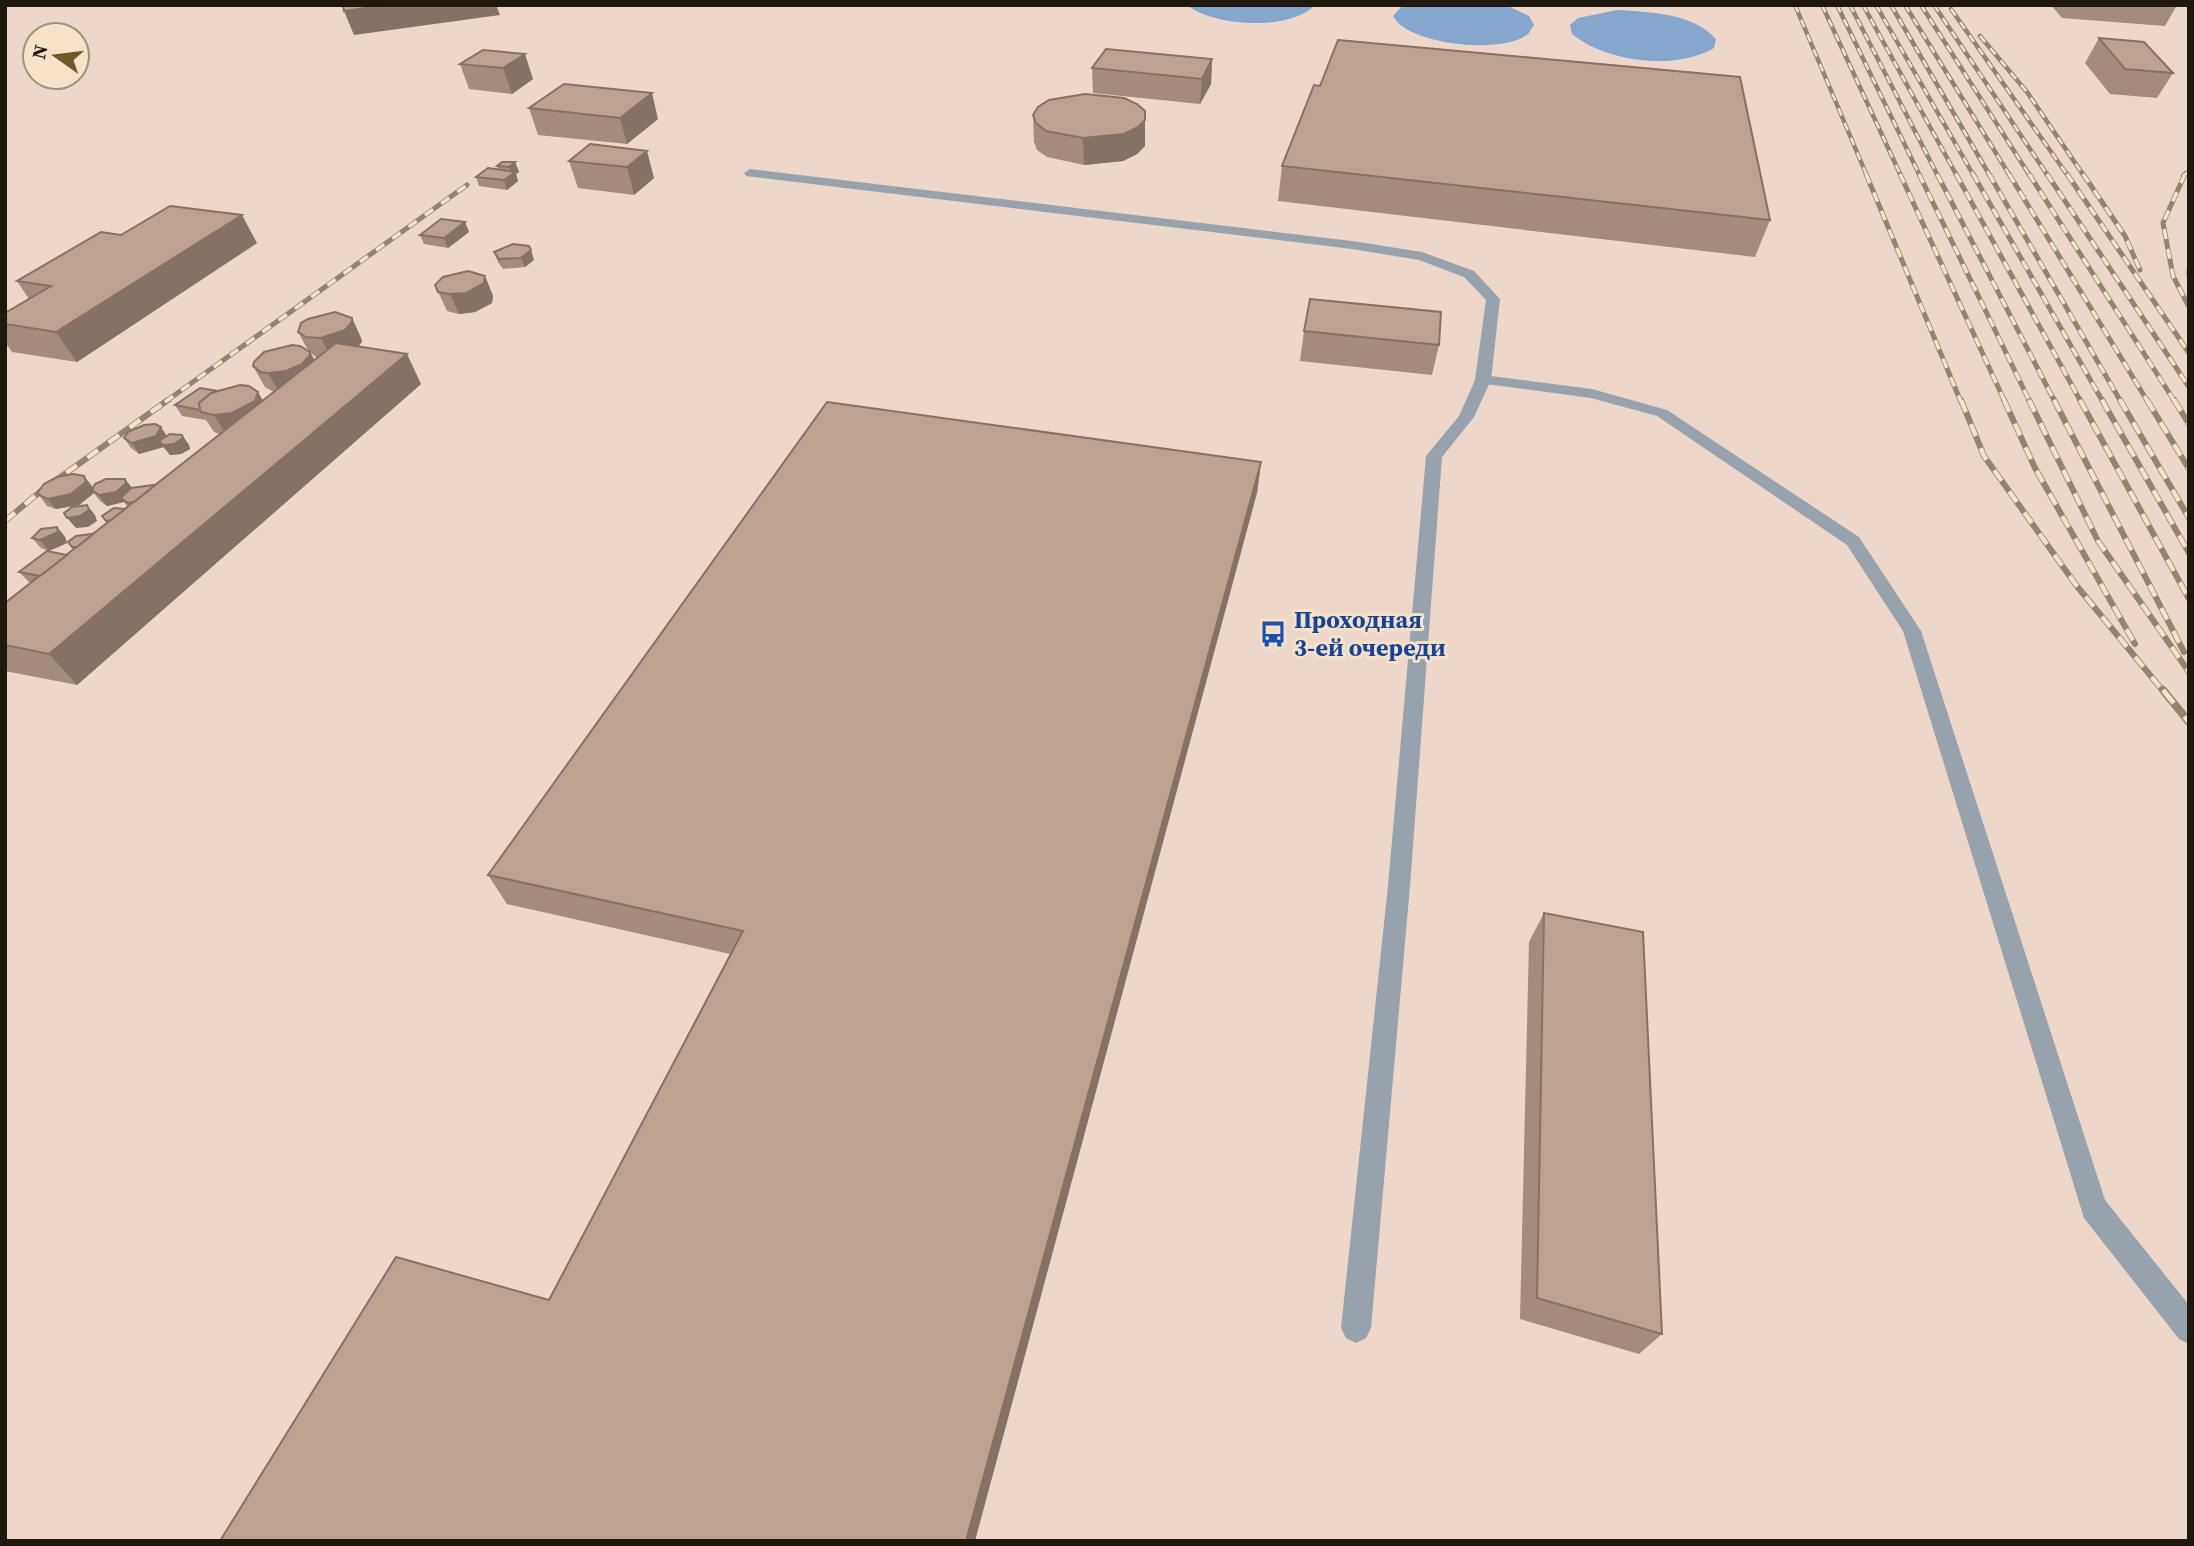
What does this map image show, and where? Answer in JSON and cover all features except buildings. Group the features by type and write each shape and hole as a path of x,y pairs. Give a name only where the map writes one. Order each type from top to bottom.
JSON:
{"street":[{"path":"750,173 1352,245 1422,256 1469,274 1493,299 1483,380 1466,417 1434,456 1397,900 1356,1328"},
{"path":"1483,380 1592,394 1662,413 1853,541 1912,631 2094,1208 2189,1329"}],"shaded area":[{"path":"5,5 2189,5 2189,1541 5,1541"}],"water":[{"path":"1187,5 1315,5 1289,19 1252,23 1215,18"},
{"path":"1403,5 1506,5 1529,16 1534,25 1529,34 1516,40 1499,44 1457,44 1417,34 1402,26 1393,16"},
{"path":"1617,10 1657,13 1683,19 1706,30 1716,39 1714,48 1680,59 1641,60 1603,51 1572,34 1570,25 1578,18"}],"railway":[{"path":"1795,5 1867,176"},
{"path":"1822,5 1901,176"},
{"path":"1837,5 1920,176"},
{"path":"1850,5 1938,176"},
{"path":"1863,5 1957,176"},
{"path":"1876,5 1974,176"},
{"path":"1891,5 1990,176"},
{"path":"1905,5 2010,176"},
{"path":"1921,5 2030,176"},
{"path":"1934,5 2048,176"},
{"path":"1951,9 2068,176"},
{"path":"1980,36 2027,92 2084,176"},
{"path":"2185,175 2189,171"},
{"path":"1866,174 1961,402"},
{"path":"1900,174 2005,402"},
{"path":"1919,174 2030,402"},
{"path":"1937,174 2055,402"},
{"path":"1956,174 2081,402"},
{"path":"1973,174 2103,402"},
{"path":"1989,174 2121,402"},
{"path":"2009,174 2148,402"},
{"path":"2029,174 2175,402"},
{"path":"2047,174 2189,387"},
{"path":"2067,174 2189,353"},
{"path":"2083,174 2125,236 2140,270"},
{"path":"2185,175 2163,223 2173,276 2189,307"},
{"path":"165,402 467,185"},
{"path":"2189,270 2189,276"},
{"path":"5,521 41,491 168,400"},
{"path":"1961,400 1984,456 2076,585 2164,692"},
{"path":"2004,400 2035,468 2135,644"},
{"path":"2029,400 2098,541 2189,672"},
{"path":"2054,400 2184,652"},
{"path":"2080,400 2189,599"},
{"path":"2102,400 2189,553"},
{"path":"2120,400 2189,518"},
{"path":"2147,400 2189,469"},
{"path":"2174,400 2189,424"},
{"path":"2163,690 2189,722"}],"place":[{"name":"Проходная 3-ей очереди","path":"1273,634"}]}
